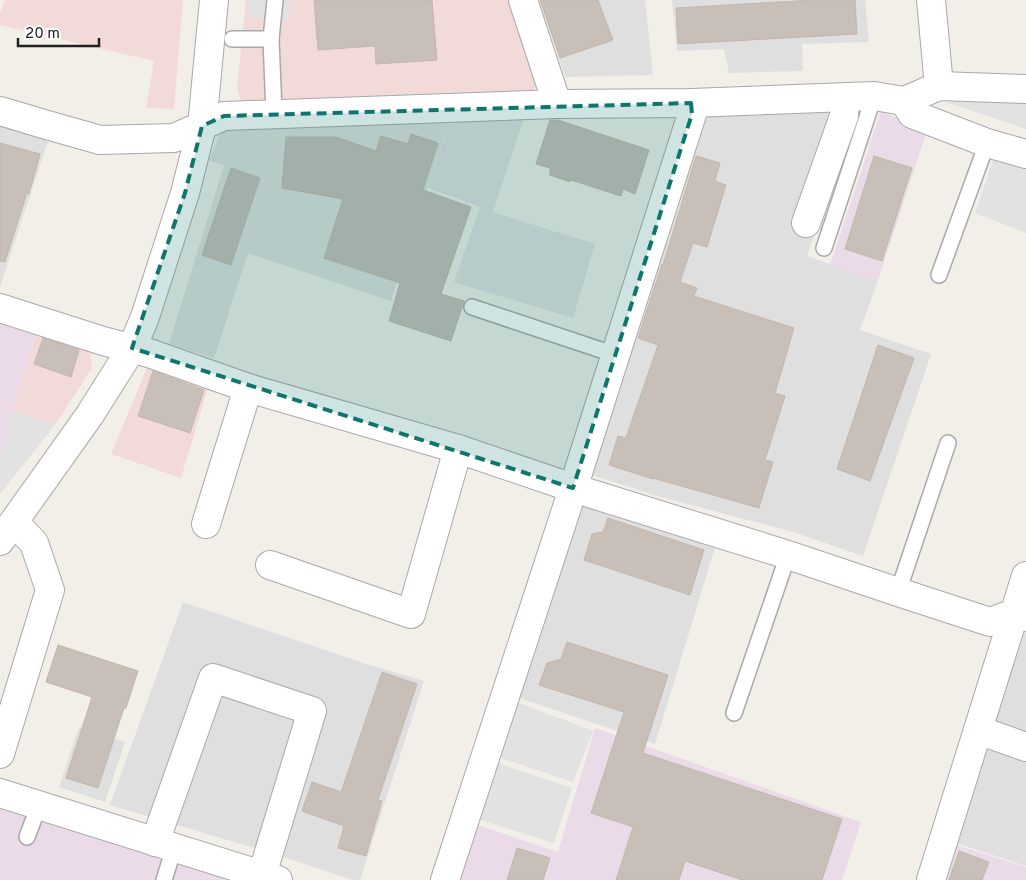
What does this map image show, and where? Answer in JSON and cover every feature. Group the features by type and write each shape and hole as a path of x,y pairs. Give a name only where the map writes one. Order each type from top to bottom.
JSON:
{"street":[{"path":"0,754 50,590 34,544 7,532 90,416 132,348 145,317 185,193 202,126 214,0"},
{"path":"523,0 557,104"},
{"path":"931,0 939,86"},
{"path":"0,111 100,140 174,138 224,116 557,104 691,103 874,96 904,101 939,86 1026,89"},
{"path":"806,223 844,116 845,98"},
{"path":"904,101 912,114 987,143 1026,154"},
{"path":"445,880 616,355 692,114 691,103"},
{"path":"0,308 103,341 132,348 248,388 458,449 573,488 788,555 990,622 1020,615"},
{"path":"206,524 248,388"},
{"path":"270,566 411,614 458,449"},
{"path":"930,880 978,730 1020,615 1026,576"},
{"path":"0,793 165,845 270,877 312,711 213,678 165,845"},
{"path":"978,730 1026,748"}],"lane":[{"path":"274,114 271,39 275,0"},
{"path":"232,39 271,39"},
{"path":"824,248 874,96"},
{"path":"939,275 987,143"},
{"path":"472,307 616,355"},
{"path":"898,592 948,443"},
{"path":"734,713 788,555"},
{"path":"27,837 39,805"},
{"path":"164,880 165,845"}],"highlighted area":[{"path":"691,103 692,114 573,488 132,348 185,193 202,126 224,116"}],"shaded area":[{"path":"5,0 183,0 174,109 146,108 154,61 0,25 0,14"},
{"path":"246,0 509,0 539,82 531,94 244,109 237,88"},
{"path":"249,0 290,0 288,20 248,17"},
{"path":"540,0 645,0 653,75 565,77"},
{"path":"672,0 865,0 869,42 802,44 803,71 729,73 724,49 677,51"},
{"path":"945,102 1026,102 1026,129"},
{"path":"708,106 856,109 807,256 878,281 860,330 931,354 863,556 793,532 657,496 592,475 589,463"},
{"path":"881,111 927,130 878,281 830,265"},
{"path":"525,115 493,212 595,244 573,318 454,282 480,207 428,188 450,118"},
{"path":"450,118 391,301 248,253 214,358 169,344 224,165 209,161 219,136 229,128"},
{"path":"0,124 48,141 0,287"},
{"path":"996,151 1026,161 1026,233 975,213"},
{"path":"0,317 37,328 0,459"},
{"path":"37,328 90,348 92,368 55,425 13,411"},
{"path":"157,362 210,381 181,478 111,454 147,368"},
{"path":"13,411 55,425 0,494 0,459"},
{"path":"588,498 717,541 655,744 520,698 580,508"},
{"path":"183,602 363,663 424,681 360,880 353,880 278,855 110,805"},
{"path":"1026,631 1026,866 953,842 1014,639"},
{"path":"517,702 593,731 573,782 498,757"},
{"path":"79,727 125,742 105,802 59,787"},
{"path":"595,728 861,822 842,880 459,880 475,824 558,852"},
{"path":"495,762 572,788 554,843 477,819"},
{"path":"0,802 259,880 0,880"},
{"path":"950,843 1026,867 1026,880 938,880"}],"building":[{"path":"314,0 432,0 437,60 376,64 375,46 318,50"},
{"path":"540,0 598,0 613,40 560,58"},
{"path":"813,0 855,0 857,34 678,44 676,8"},
{"path":"550,120 558,120 649,150 635,194 623,189 621,196 571,180 570,182 550,175 550,168 536,164"},
{"path":"411,134 438,143 423,190 471,207 441,294 464,301 451,341 389,321 400,283 324,258 343,199 282,188 286,137 336,137 376,151 381,136 408,144"},
{"path":"0,143 40,154 29,194 27,193 5,262 0,261"},
{"path":"696,156 720,163 715,181 726,185 707,247 693,243 680,282 697,288 694,296 794,328 775,393 785,396 765,460 773,462 759,508 609,465 618,436 626,438 658,345 638,338 663,265"},
{"path":"874,156 912,168 882,261 845,249"},
{"path":"231,168 260,178 231,265 202,255"},
{"path":"43,338 79,350 71,377 34,364"},
{"path":"878,345 914,358 870,481 837,469"},
{"path":"153,371 204,390 190,433 138,416"},
{"path":"608,518 704,550 690,595 584,560 592,534 603,532"},
{"path":"567,642 668,675 643,753 842,819 822,880 742,880 685,861 679,880 616,880 633,827 591,813 624,712 539,685 547,663 561,659"},
{"path":"58,645 138,671 98,788 66,778 92,697 46,682"},
{"path":"382,672 417,684 378,800 382,801 366,856 338,848 344,826 302,811 312,782 341,792"},
{"path":"517,848 550,858 543,880 507,880"},
{"path":"959,851 989,862 982,880 949,880"}]}
